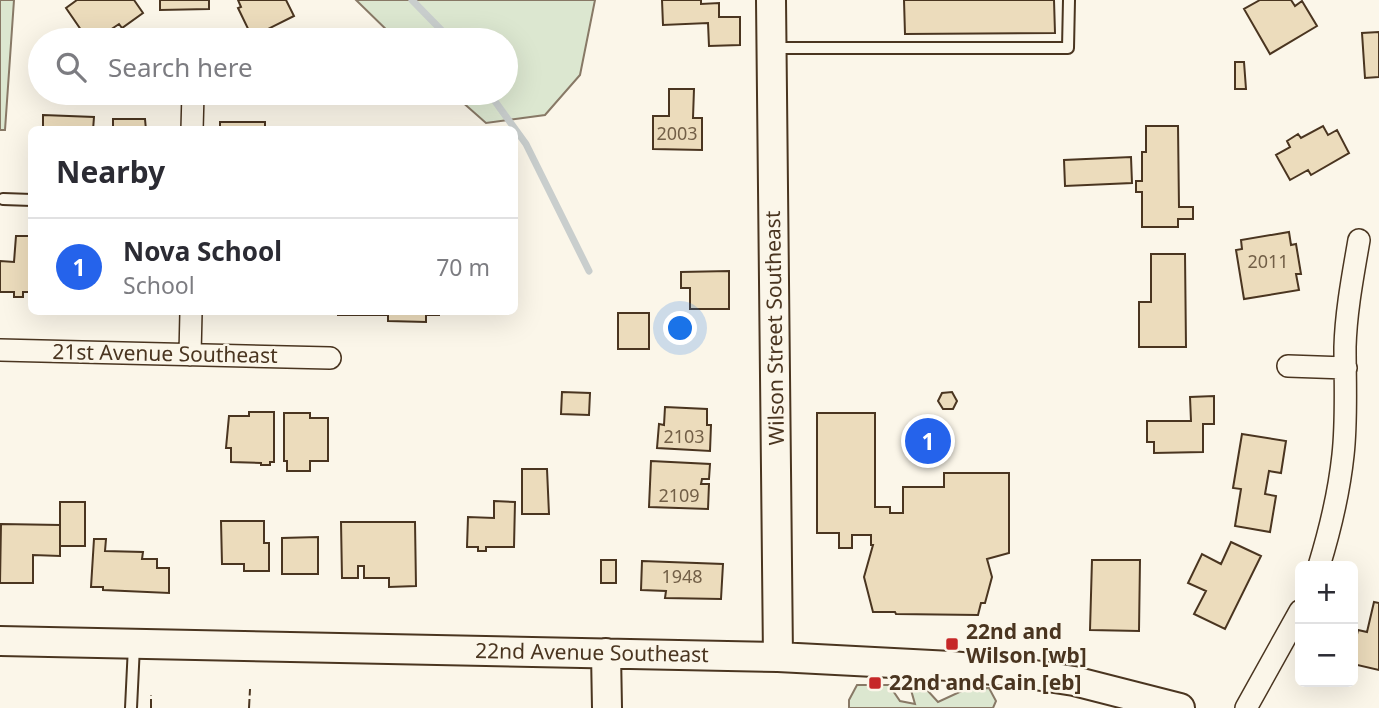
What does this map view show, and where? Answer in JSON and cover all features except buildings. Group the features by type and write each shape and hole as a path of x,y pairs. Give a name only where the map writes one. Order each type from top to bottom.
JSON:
{"street":[{"name":"Wilson Street Southeast","path":"771,0 778,657"},
{"path":"192,126 193,105"},
{"path":"1320,561 1339,489 1343,456 1349,303 1359,240"},
{"path":"190,355 191,315"},
{"name":"21st Avenue Southeast","path":"0,350 330,358"},
{"path":"1288,366 1346,368"},
{"path":"1246,708 1295,620"},
{"name":"22nd Avenue Southeast","path":"0,640 778,657 951,666 1074,681 1180,708"},
{"path":"606,653 607,708"}],"lane":[{"path":"772,48 1068,48 1069,0"},
{"path":"3,199 28,200"},
{"path":"131,708 134,643"}],"green space":[{"path":"0,0 14,0 5,130 0,130"},
{"path":"356,0 595,0 580,75 545,115 486,123 466,105 518,105 518,28 385,28"},
{"path":"857,685 889,685 900,701 915,704 911,690 928,691 938,702 966,689 989,688 996,701 993,708 849,708 849,700"}],"waterway":[{"path":"412,0 439,28"},
{"path":"498,105 513,126"},
{"path":"518,133 589,271"}],"fence":[{"path":"249,708 250,689"},
{"path":"151,695 151,708"}],"place":[{"name":"Nova School","path":"928,441"},
{"name":"22nd and Wilson [wb]","path":"952,644"},
{"name":"22nd and Cain [eb]","path":"875,683"}]}
